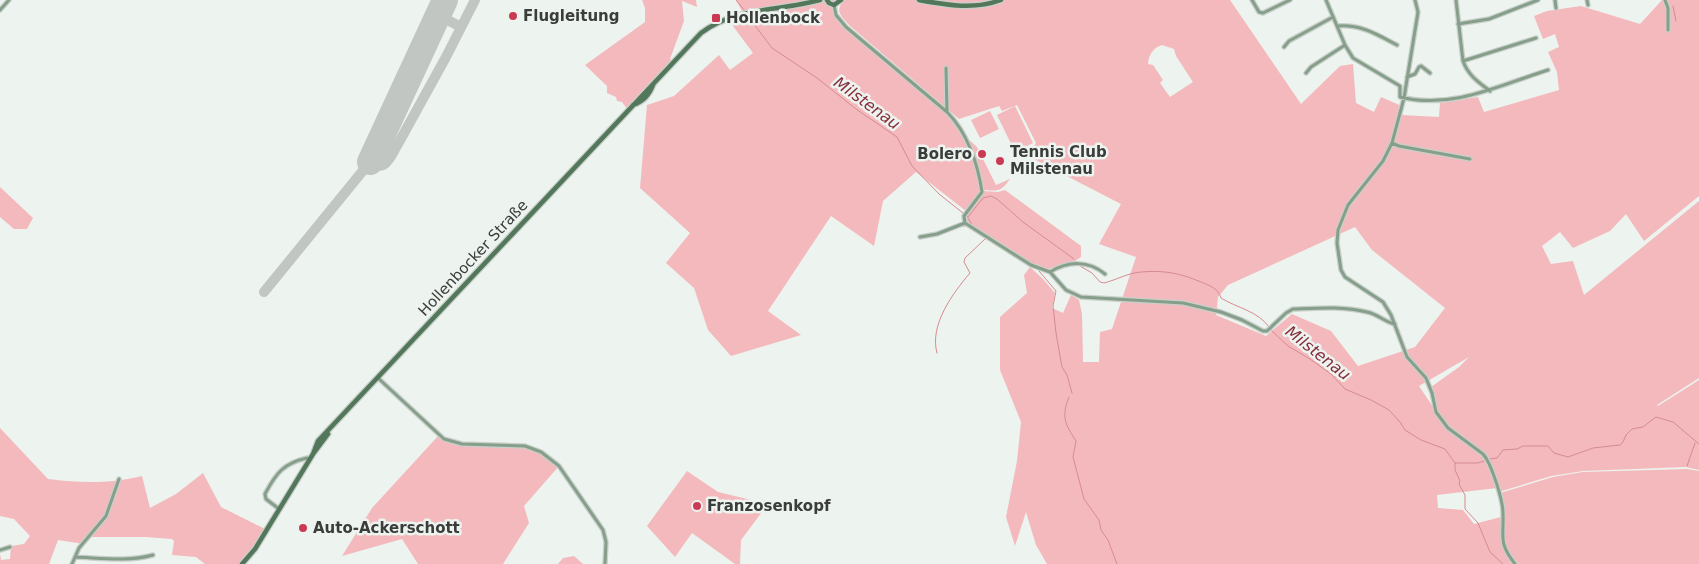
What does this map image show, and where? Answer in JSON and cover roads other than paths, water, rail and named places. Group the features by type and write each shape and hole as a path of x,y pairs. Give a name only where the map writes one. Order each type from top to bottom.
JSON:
{"main road":[{"name":"Hollenbocker Straße","path":"246,563 313,454 332,428 701,33 720,21 746,13 820,0"},
{"path":"827,0 829,3 834,4 841,0"},
{"path":"919,0 967,6 987,4 1001,0"}],"street":[{"path":"0,10 9,0"},
{"path":"1252,0 1259,12 1263,13 1290,0"},
{"path":"1326,0 1353,58 1400,86 1400,98 1448,100 1490,91 1548,70"},
{"path":"1415,0 1418,12 1404,98 1392,143 1383,161 1348,205 1338,230 1337,243 1345,277 1382,302 1396,324 1407,357 1426,378 1432,393 1436,412 1448,428 1482,454 1489,464 1502,503 1502,540 1508,556 1515,564"},
{"path":"1456,0 1463,61 1473,78 1490,91"},
{"path":"1518,0 1520,7"},
{"path":"1458,24 1488,18 1538,0"},
{"path":"1555,0 1556,8"},
{"path":"1587,0 1588,5"},
{"path":"1665,0 1668,8 1668,30"},
{"path":"834,4 836,15 846,27 947,112 962,133 973,155 981,182 982,193 964,216 965,223 1029,264 1050,272 1066,290 1081,297 1183,302 1221,312 1263,331 1266,331 1290,310 1316,308 1349,309 1368,312 1396,324"},
{"path":"1284,47 1289,41 1333,17"},
{"path":"1338,26 1350,25 1371,31 1397,45"},
{"path":"1463,61 1536,38"},
{"path":"1306,73 1311,67 1345,44"},
{"path":"1407,77 1415,74 1421,66 1430,73"},
{"path":"946,68 947,112"},
{"path":"1392,143 1399,146 1470,158"},
{"path":"920,237 937,234 965,223"},
{"path":"1050,272 1074,262 1100,270 1105,274"},
{"path":"378,378 444,439 462,444 525,446 542,452 552,460 559,466 603,530 606,542 605,564"},
{"path":"279,509 266,499 265,494 270,484 283,467 296,461 308,458 310,460"},
{"path":"72,564 79,548 106,516 119,479"},
{"path":"0,550 10,547"},
{"path":"75,557 122,559 143,558 153,555"}],"waterway":[{"name":"Milstenau","path":"736,0 745,11"},
{"path":"1673,6 1676,21"},
{"name":"Milstenau","path":"747,15 772,48 817,78 856,109 897,137 912,166 939,194 968,217 983,198 991,196 1074,259"},
{"path":"968,218 972,225"},
{"path":"937,353 935,342 939,321 950,300 970,273 964,262 965,258 985,239"},
{"path":"1000,244 1034,264"},
{"name":"Milstenau","path":"1080,266 1104,283 1141,272 1157,271 1186,276 1213,288 1221,298 1253,313 1269,327"},
{"path":"1039,271 1056,291 1053,306 1056,333 1062,367 1067,375 1072,393"},
{"name":"Milstenau","path":"1271,330 1288,346 1331,374 1345,389 1389,410 1405,430 1421,440 1445,449 1455,463 1478,463 1484,461"},
{"path":"1069,397 1065,410 1065,420 1076,441 1073,457 1084,499 1099,520 1101,530 1108,540 1117,564"},
{"name":"Milstenau","path":"1490,459 1497,458 1503,450 1517,449 1523,446 1548,446 1554,453 1568,457 1593,448 1620,445 1632,429 1643,427 1656,417 1673,422 1699,444"},
{"path":"1687,466 1695,443"},
{"path":"1455,463 1455,470 1460,481 1459,484 1465,495 1465,509 1478,523 1490,552 1503,564"}],"place":[{"name":"Flugleitung","path":"513,16"},
{"name":"Hollenbock","path":"716,18"},
{"name":"Bolero","path":"982,154"},
{"name":"Tennis Club Milstenau","path":"1000,161"},
{"name":"Franzosenkopf","path":"697,506"},
{"name":"Auto-Ackerschott","path":"303,528"}]}
